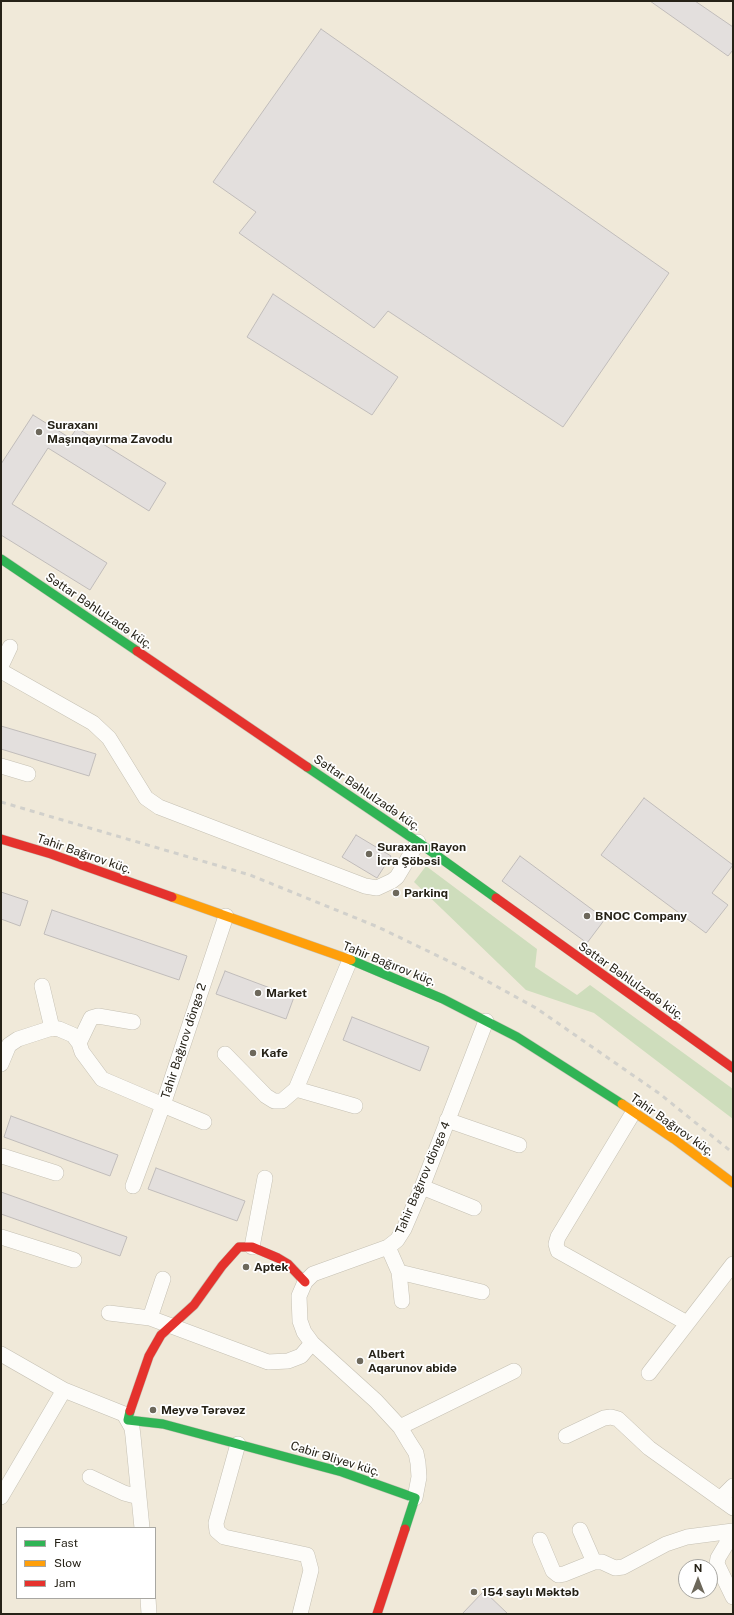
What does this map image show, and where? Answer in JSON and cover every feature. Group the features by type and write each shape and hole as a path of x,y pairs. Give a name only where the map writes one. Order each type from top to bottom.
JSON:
{"street":[{"name":"Səttar Bəhlulzadə küç.","path":"1,559 418,842 733,1068"},
{"path":"1,666 10,647"},
{"path":"1,671 93,723 109,738 146,798 158,807 365,886 377,888 397,877 418,842"},
{"path":"1,766 28,774"},
{"name":"Tahir Bağırov küç.","path":"1,839 51,854 350,960 443,999 486,1021 566,1067 674,1139 733,1183"},
{"name":"Tahir Bağırov döngə 2","path":"52,1028 59,1029 73,1035 79,1043 82,1052 102,1079 162,1105 226,916"},
{"path":"225,1054 266,1096 274,1101 282,1101 296,1089 350,960"},
{"path":"1,1064 9,1045 18,1039 52,1028 42,986"},
{"path":"79,1043 91,1018 98,1016 133,1022"},
{"name":"Tahir Bağırov döngə 4","path":"305,1282 313,1274 388,1247 397,1240 404,1229 422,1187 486,1021"},
{"path":"296,1089 355,1106"},
{"path":"133,1186 162,1105 204,1122"},
{"path":"633,1112 558,1237 556,1244 558,1251 687,1323"},
{"path":"447,1120 519,1145"},
{"path":"1,1156 56,1173"},
{"path":"252,1247 265,1178"},
{"path":"422,1187 474,1208"},
{"path":"1,1237 74,1260"},
{"path":"128,1420 133,1399 149,1356 161,1335 171,1324 194,1305 222,1266 240,1247 252,1247 272,1255 288,1264 305,1282 299,1296 300,1321 304,1332 312,1342 376,1401 400,1428 416,1453 419,1477 415,1498 377,1614"},
{"path":"388,1247 398,1272 402,1301"},
{"path":"649,1373 733,1264"},
{"path":"398,1272 482,1292"},
{"path":"150,1318 163,1279"},
{"path":"109,1313 150,1318 171,1324 255,1359 268,1362 288,1361 301,1356 312,1342"},
{"path":"1,1354 64,1390 124,1414 128,1420 133,1436 142,1527"},
{"path":"400,1428 514,1371"},
{"path":"1,1497 64,1390"},
{"path":"566,1436 604,1418 611,1417 618,1419 648,1448 733,1508"},
{"name":"Cabir Əliyev küç.","path":"128,1420 163,1424 342,1472 415,1498"},
{"path":"238,1444 216,1523 217,1531 224,1537 307,1555 310,1561 311,1570 300,1614"},
{"path":"90,1477 124,1493 139,1497"},
{"path":"720,1499 733,1486"},
{"path":"580,1530 594,1562"},
{"path":"540,1540 553,1571 558,1575 594,1562 602,1562 615,1568 623,1567 673,1542 687,1537 733,1532"},
{"path":"733,1532 718,1558 717,1564 733,1598"},
{"path":"148,1599 149,1614"}],"green space":[{"path":"426,866 537,949 535,967 577,995 590,985 733,1089 733,1119 594,1013 526,990 414,882"}],"building":[{"path":"650,1 695,1 733,27 733,50 728,56"},
{"path":"321,29 669,273 563,427 388,311 374,328 239,233 256,212 213,182"},
{"path":"273,294 398,377 372,415 247,337"},
{"path":"33,415 70,438 77,428 166,483 149,511 48,448 12,504 107,563 90,590 1,535 1,464"},
{"path":"1,726 96,754 89,776 1,749"},
{"path":"644,798 733,865 712,893 728,905 706,933 601,855"},
{"path":"356,835 391,856 377,878 342,857"},
{"path":"520,856 605,919 587,943 502,881"},
{"path":"1,892 28,901 20,926 1,919"},
{"path":"52,910 187,956 179,980 44,934"},
{"path":"225,971 294,997 286,1019 216,994"},
{"path":"352,1017 429,1047 420,1071 343,1040"},
{"path":"11,1116 118,1155 110,1176 4,1137"},
{"path":"156,1168 245,1201 237,1221 148,1189"},
{"path":"1,1192 127,1237 120,1256 1,1214"},
{"path":"484,1591 508,1614 462,1614"}],"railway":[{"path":"1,802 250,875 378,927 465,969 536,1008 660,1094 733,1153"}],"traffic: fast":[{"path":"1,559 137,651"},
{"path":"307,767 418,842 496,898"},
{"path":"351,960 443,999 517,1037 622,1104"},
{"path":"130,1411 128,1420 163,1424 342,1472 415,1498 405,1529"}],"traffic: slow":[{"path":"172,897 351,960"},
{"path":"622,1104 674,1139 733,1183"}],"traffic: jam":[{"path":"137,651 307,767"},
{"path":"1,839 51,854 172,897"},
{"path":"496,898 733,1068"},
{"path":"130,1411 149,1356 161,1335 194,1305 222,1266 239,1247 252,1247 278,1258 288,1264 305,1282"},
{"path":"377,1614 405,1529"}],"place":[{"name":"Suraxanı Maşınqayırma Zavodu","path":"39,432"},
{"name":"Suraxanı Rayon İcra Şöbəsi","path":"369,854"},
{"name":"Parkinq","path":"396,893"},
{"name":"BNOC Company","path":"587,916"},
{"name":"Market","path":"258,993"},
{"name":"Kafe","path":"253,1053"},
{"name":"Aptek","path":"246,1267"},
{"name":"Albert Aqarunov abidə","path":"360,1361"},
{"name":"Meyvə Tərəvəz","path":"153,1410"},
{"name":"154 saylı Məktəb","path":"474,1592"}]}
